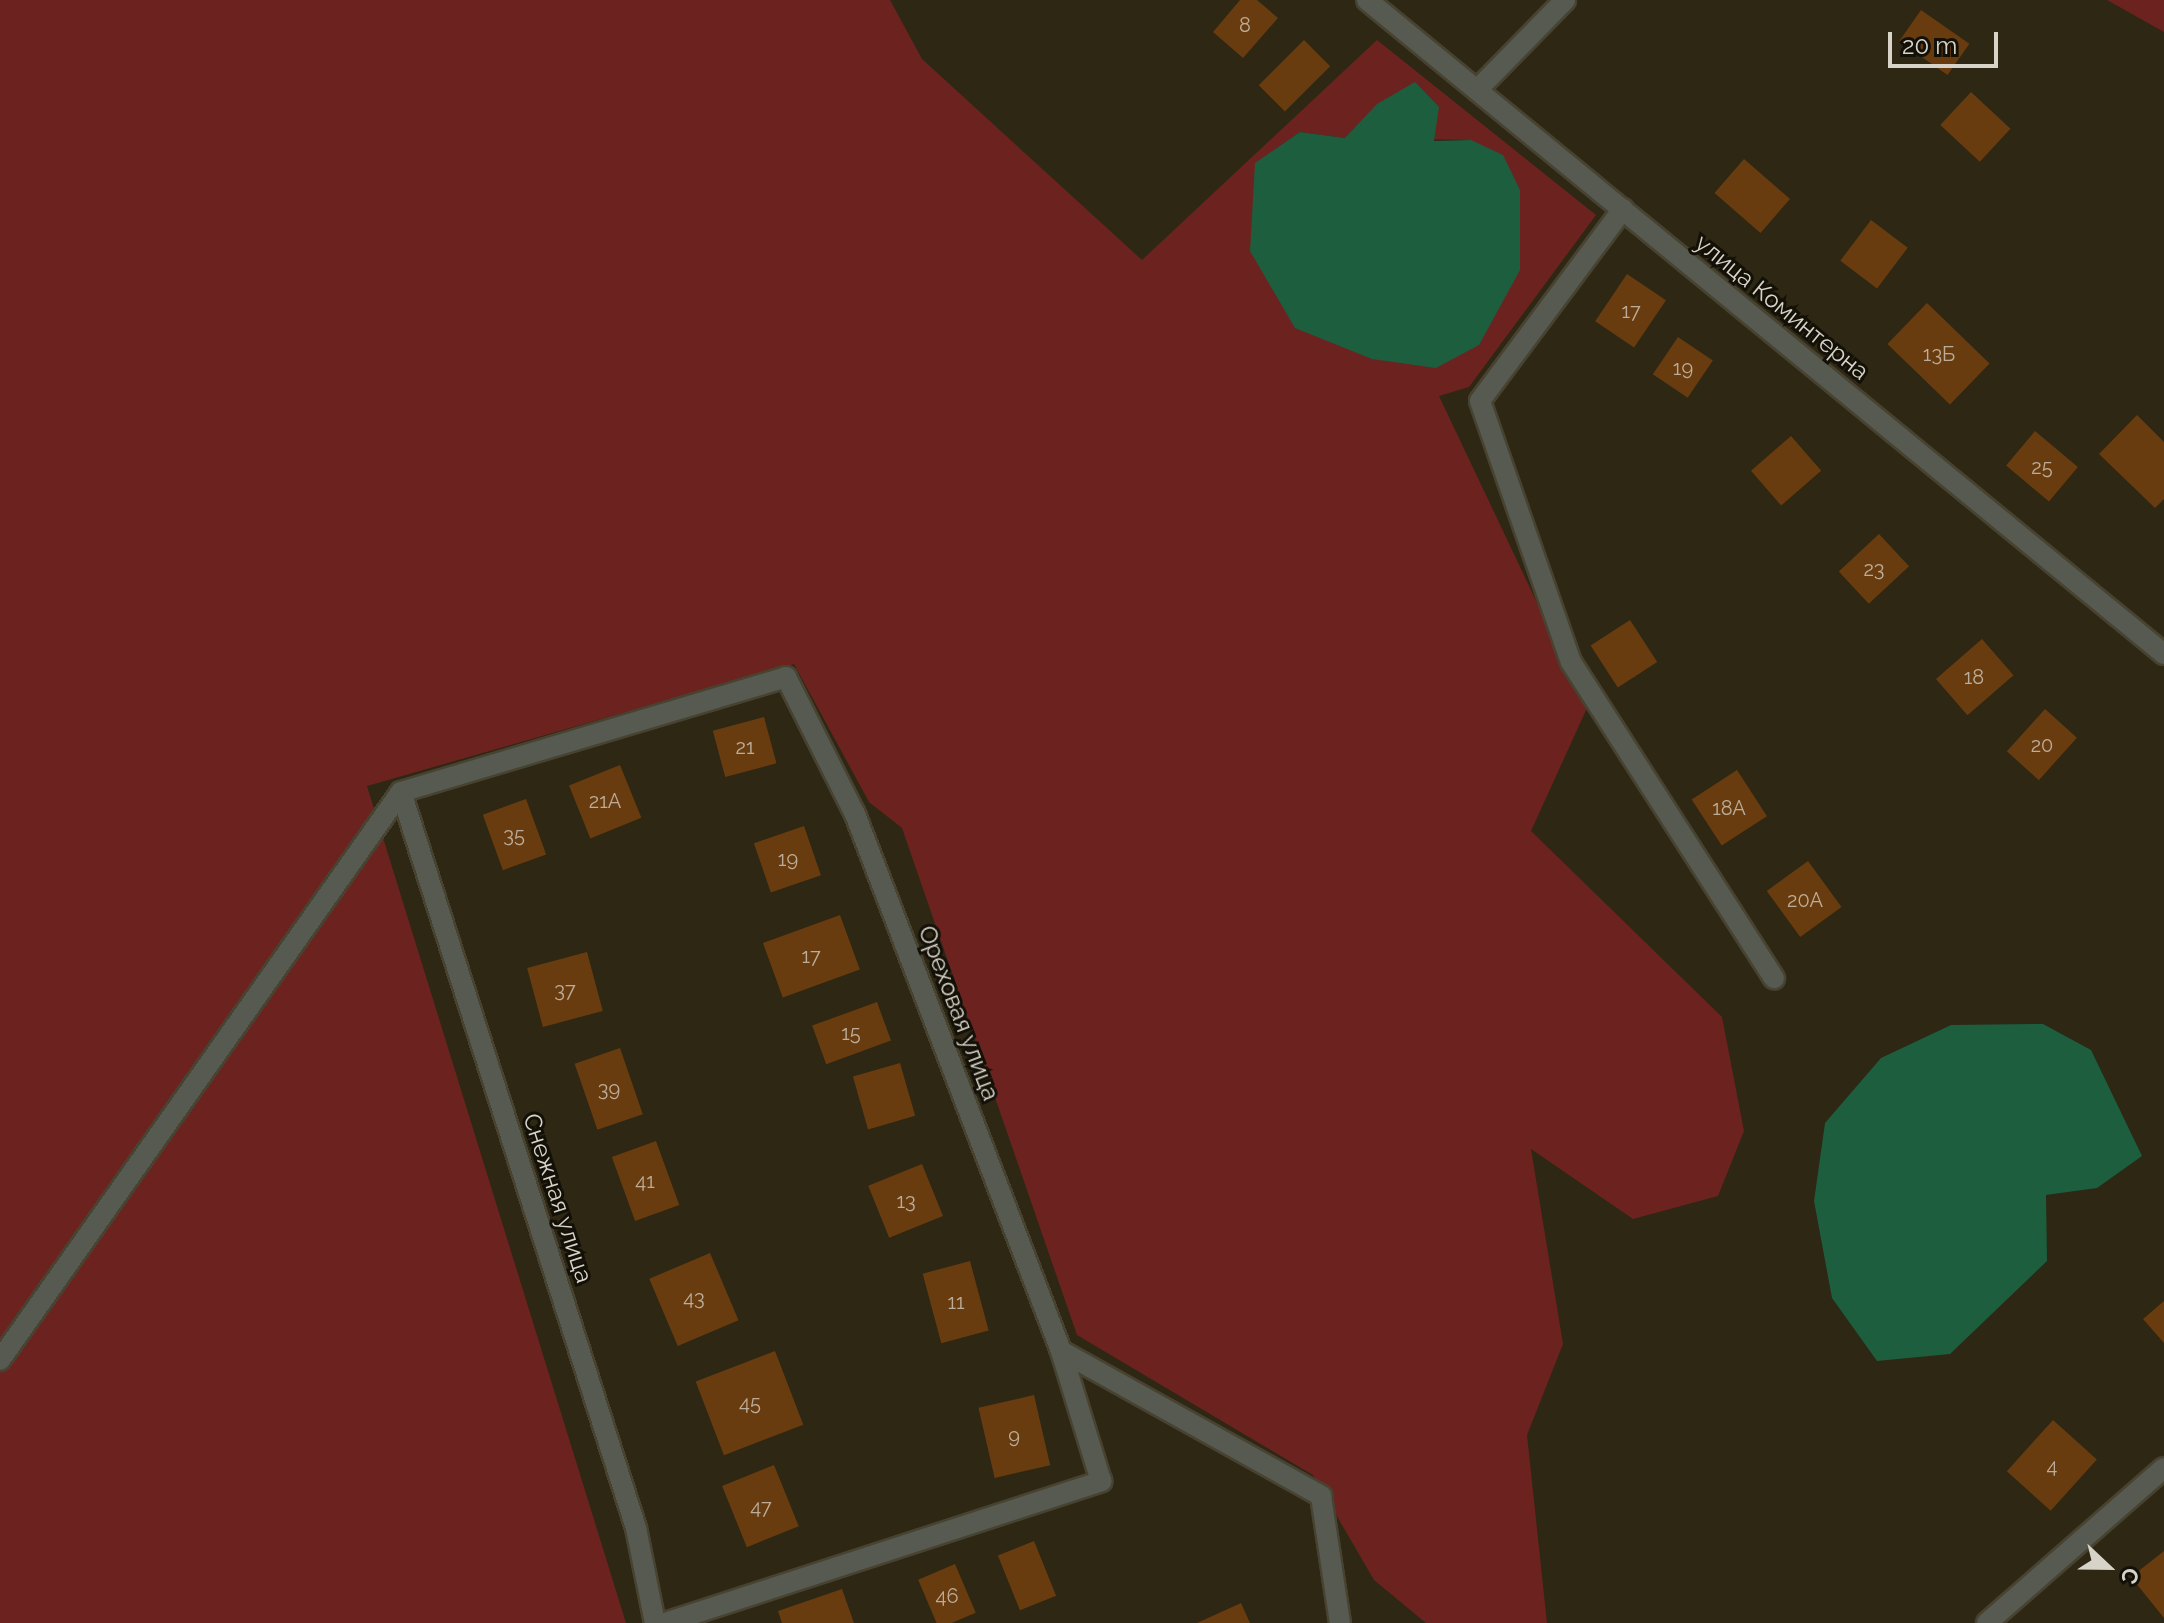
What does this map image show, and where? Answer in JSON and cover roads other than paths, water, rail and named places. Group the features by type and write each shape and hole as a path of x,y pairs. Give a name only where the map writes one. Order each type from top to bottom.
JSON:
{"street":[{"name":"улица Коминтерна","path":"1367,0 2164,654"},
{"path":"1477,90 1565,0"},
{"path":"1623,209 1480,401 1571,662 1774,978"},
{"name":"Ореховая улица","path":"401,792 786,677 855,814 1061,1351"},
{"path":"0,1360 401,792"},
{"name":"Снежная улица","path":"401,792 636,1528 655,1623"},
{"path":"665,1623 1101,1481 1061,1351"},
{"path":"1061,1351 1321,1496 1340,1623"},
{"path":"1987,1623 2164,1468"}]}
